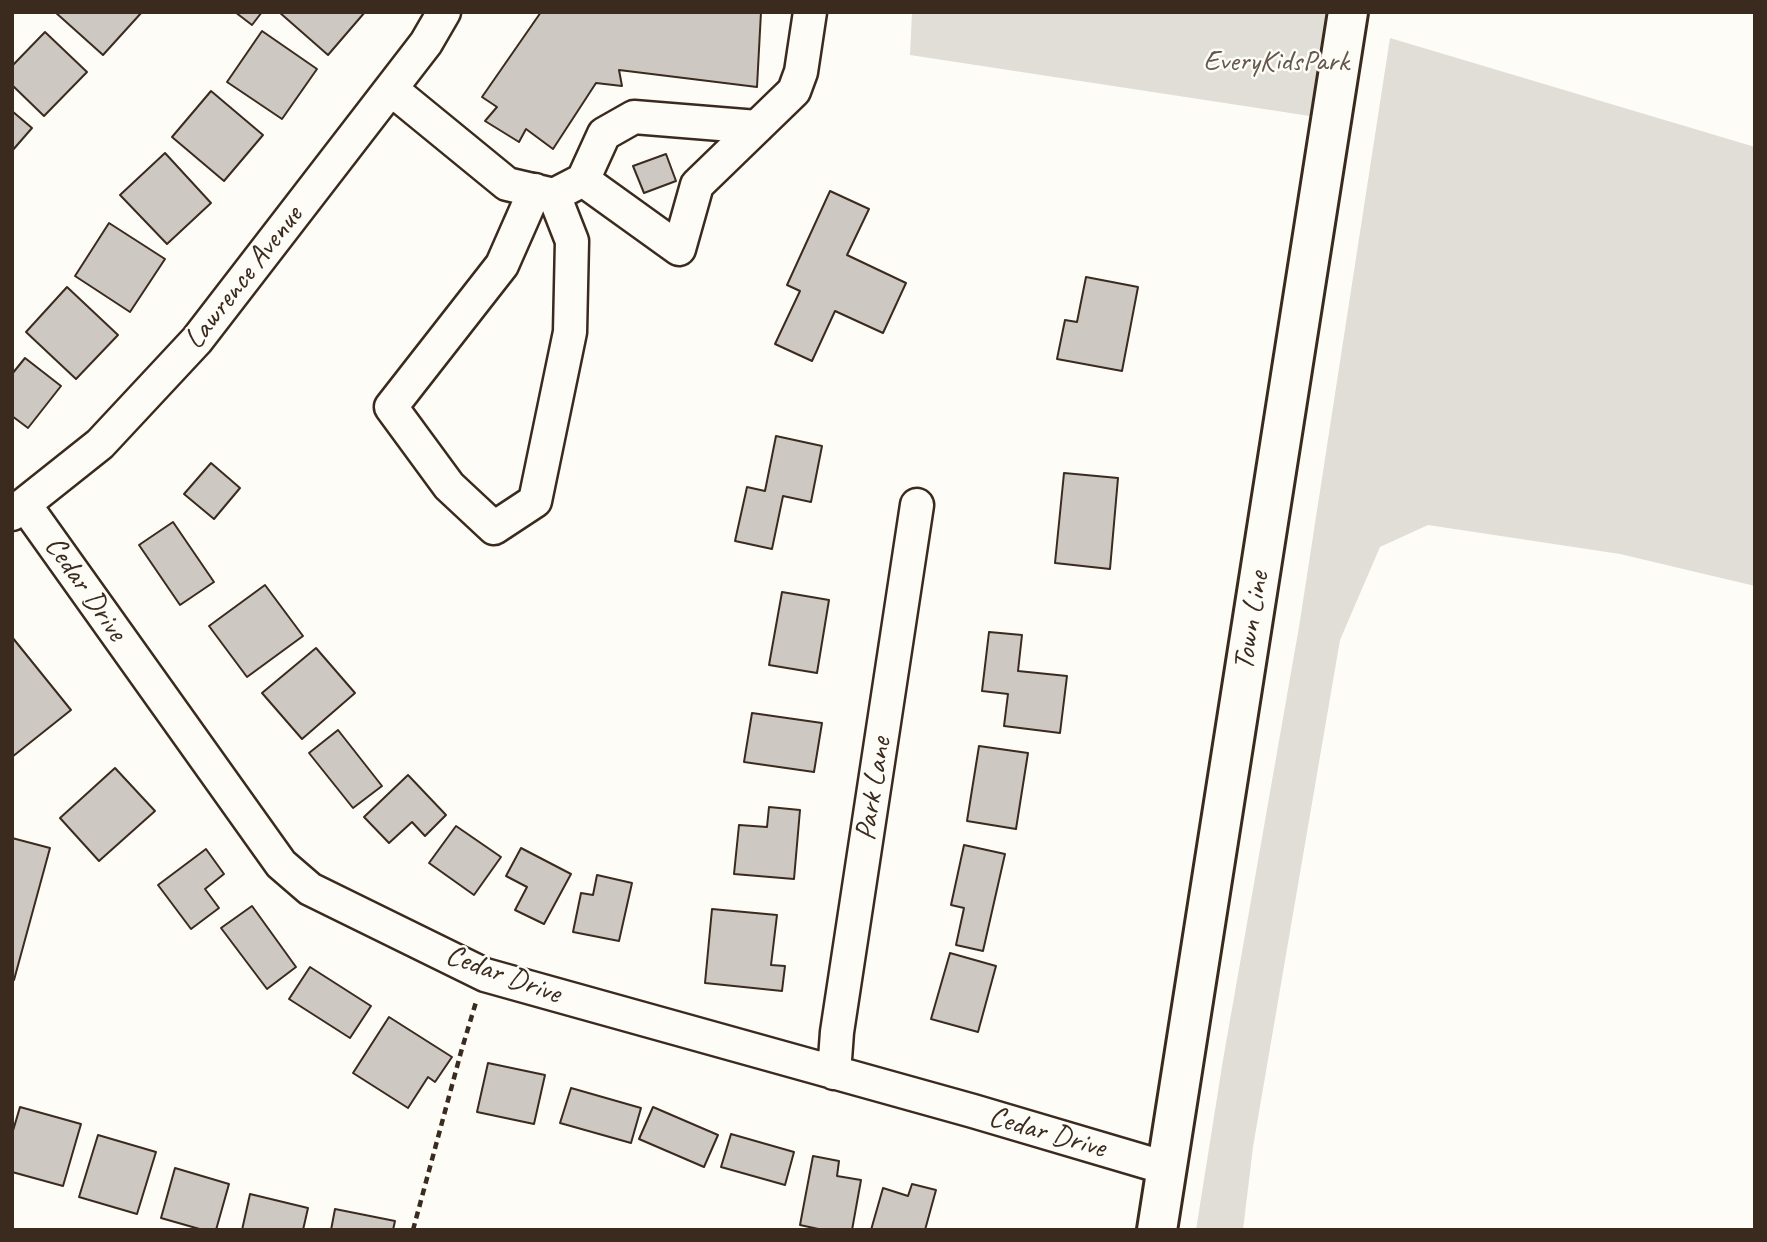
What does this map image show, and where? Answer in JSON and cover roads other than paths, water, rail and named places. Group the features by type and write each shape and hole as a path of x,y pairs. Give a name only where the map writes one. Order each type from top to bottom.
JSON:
{"main road":[{"name":"Town Line","path":"1157,1230 1348,12"}],"street":[{"name":"Lawrence Avenue","path":"19,509 100,444 197,340 426,43 444,12"},
{"path":"583,180 679,249 697,185 794,91 801,72 810,12"},
{"path":"391,89 507,184 544,192 583,180 604,134 634,117 757,127"},
{"path":"544,192 572,241 570,332 535,502 494,528 449,485 391,407 502,265 544,192"},
{"name":"Park Lane","path":"834,1073 839,1018 917,505"},
{"name":"Cedar Drive","path":"19,509 281,864 310,889 485,975 1166,1168"}],"park label":[{"name":"EveryKidsPark","path":"1276,62"}]}
